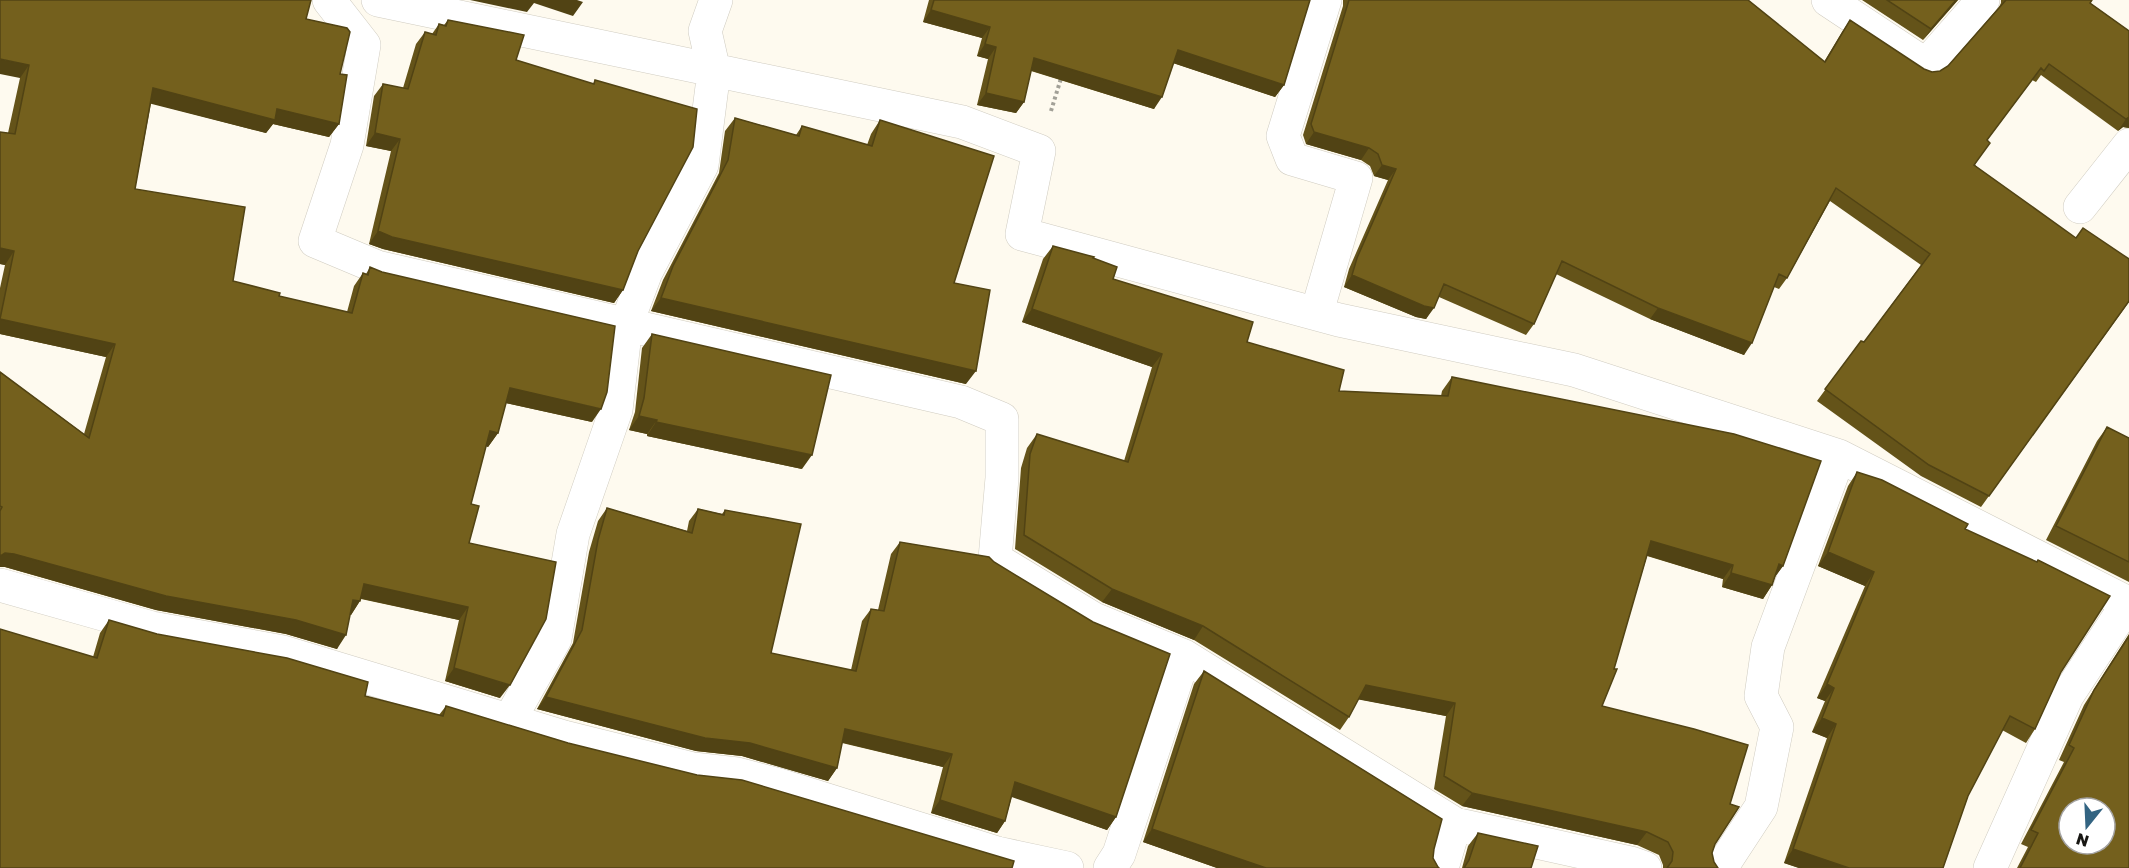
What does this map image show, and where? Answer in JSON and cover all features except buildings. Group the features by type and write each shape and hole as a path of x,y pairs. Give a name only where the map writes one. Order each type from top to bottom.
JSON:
{"street":[{"path":"329,0 364,45 347,146 315,241 378,267 961,402 1002,419 1002,478 995,559 1094,619 1184,656 1455,824 1645,868"},
{"path":"378,0 962,122 1039,151 1022,234 1350,322 1574,370 1839,456 2128,602 2067,696 1990,868"},
{"path":"509,721 555,639 573,534 616,410 626,325 646,272 702,165 714,71 705,32 716,0"},
{"path":"1317,312 1356,178 1292,159 1283,136 1325,0"},
{"path":"1828,0 1926,65 1983,0"},
{"path":"2080,207 2129,145"},
{"path":"1721,868 1761,807 1777,727 1761,696 1768,647 1839,456"},
{"path":"0,585 152,628 283,652 564,737 693,769 737,774 790,788 997,854 1067,868"},
{"path":"1110,868 1119,854 1184,656"},
{"path":"1442,868 1455,824"}],"path":[{"path":"1039,151 1065,65"}]}
